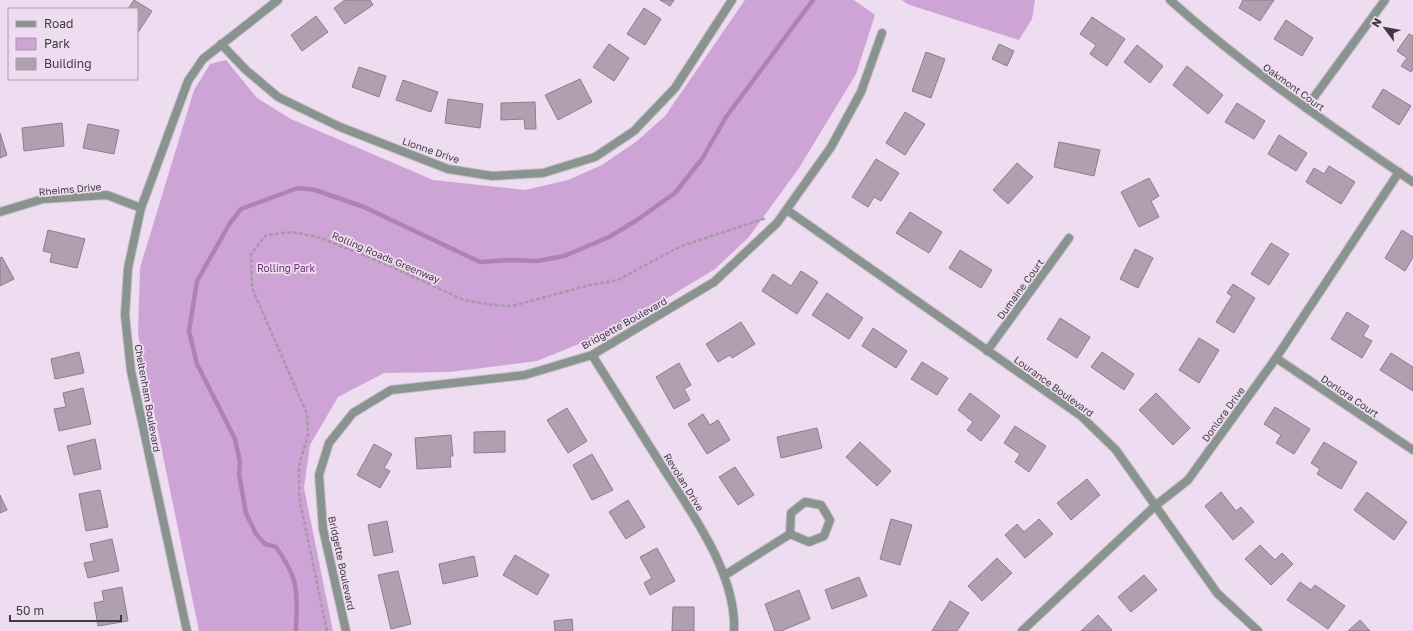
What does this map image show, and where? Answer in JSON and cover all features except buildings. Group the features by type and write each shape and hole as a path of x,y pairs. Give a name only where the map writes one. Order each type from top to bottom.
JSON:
{"street":[{"name":"Cheltenham Boulevard","path":"187,631 131,371 125,315 128,268 141,208 188,81 204,59 278,0"},
{"name":"Lionne Drive","path":"221,44 246,70 278,97 340,127 448,169 492,176 543,173 596,157 634,131 675,88 732,0"},
{"name":"Oakmont Court","path":"1170,0 1216,41 1306,108 1413,182"},
{"path":"1306,108 1385,0"},
{"name":"Bridgette Boulevard","path":"346,631 323,529 318,475 329,442 353,413 391,390 525,375 592,355 714,282 777,223 831,147 861,92 882,33"},
{"name":"Donlora Drive","path":"1022,631 1155,506 1188,480 1276,358 1399,172"},
{"name":"Rheims Drive","path":"0,212 42,199 107,195 141,208"},
{"name":"Lourance Boulevard","path":"787,210 1081,416 1116,450 1217,593 1258,631"},
{"name":"Dumaine Court","path":"987,351 1069,238"},
{"name":"Revolan Drive","path":"592,355 702,529 724,575 734,622 734,631"},
{"name":"Donlora Court","path":"1276,358 1413,450"},
{"path":"805,502 821,504 830,520 824,536 809,542 790,534 791,513 805,502"},
{"path":"724,575 790,534"}],"path":[{"name":"Rolling Roads Greenway","path":"327,631 299,497 299,466 308,435 307,414 252,288 251,254 266,235 292,232 318,237 376,260 464,300 493,305 512,306 590,285 618,280 681,246 763,219 777,223"}],"green space":[{"name":"Rolling Park","path":"745,0 854,0 875,15 856,74 799,168 749,237 715,269 618,328 537,361 450,372 384,373 338,397 310,445 304,488 333,631 199,631 138,334 140,268 194,90 210,64 226,60 257,98 291,119 433,180 525,190 568,180 602,165 637,141 665,116"},
{"path":"902,0 1035,0 1032,19 1019,40 907,4"}],"waterway":[{"path":"296,631 297,606 293,578 284,559 276,547 265,544 256,534 246,513 239,474 240,462 235,439 197,364 189,331 197,281 230,223 241,209 298,188 315,190 364,207 480,262 510,260 537,261 564,256 609,237 637,220 675,193 702,159 726,117 813,0"}]}
